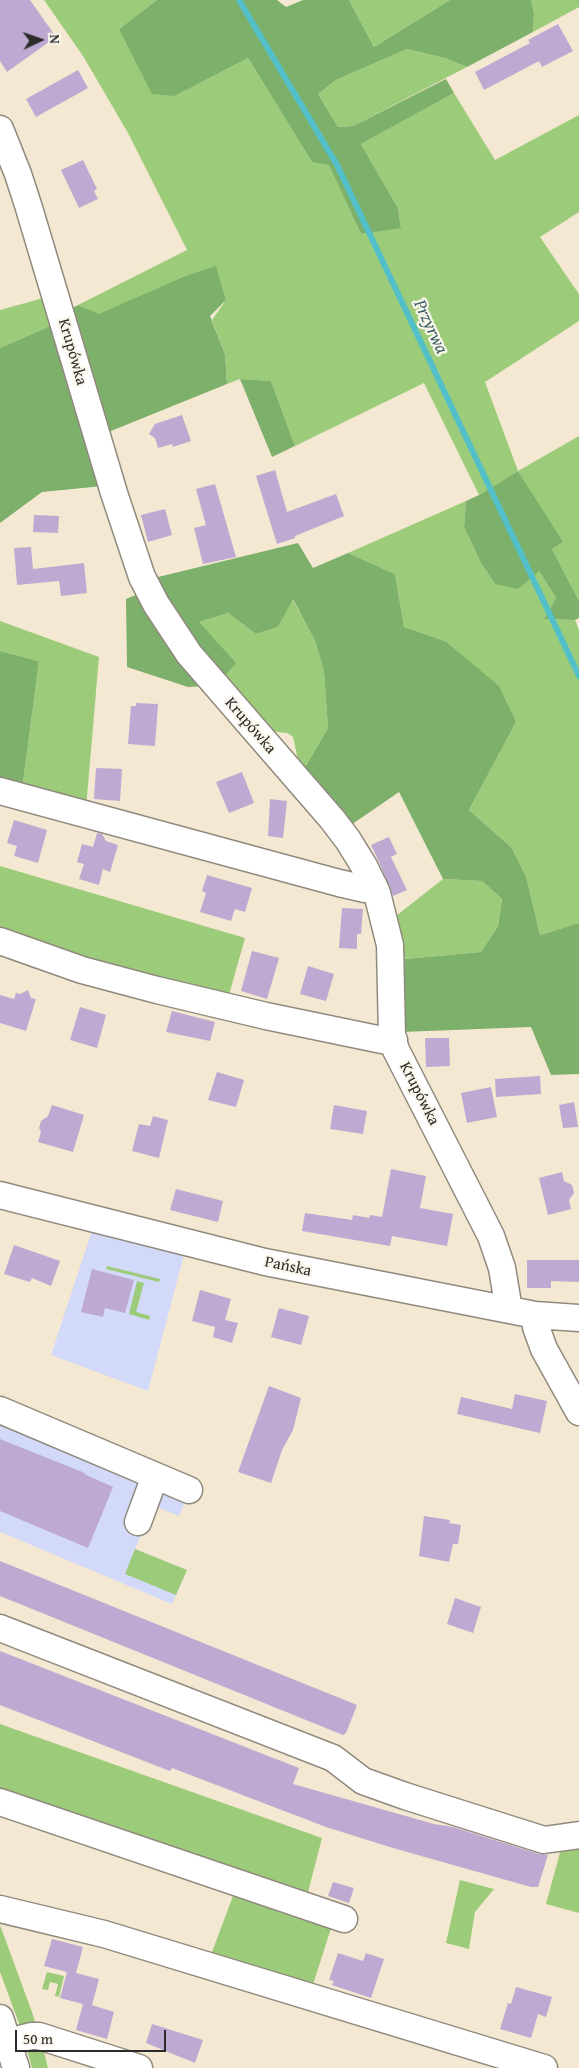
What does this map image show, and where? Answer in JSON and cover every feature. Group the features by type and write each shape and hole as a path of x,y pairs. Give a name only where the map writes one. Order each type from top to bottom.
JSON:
{"street":[{"name":"Krupówka","path":"0,129 29,208 114,493 142,577 156,604 189,654 332,819 348,840 374,886 383,912 390,945 394,1040 404,1066 491,1236 502,1268 509,1310"},
{"path":"0,791 340,883 365,889 374,886"},
{"path":"0,941 82,970 157,990 387,1042 394,1040"},
{"name":"Pańska","path":"0,1195 265,1262 535,1315 579,1318"},
{"path":"535,1315 536,1327 544,1349 579,1412"},
{"path":"0,1410 189,1490"},
{"path":"138,1522 155,1476"},
{"path":"0,1628 333,1758 363,1781 544,1840 579,1835"},
{"path":"0,1802 344,1919"},
{"path":"0,1909 104,1934 544,2068"},
{"path":"4,2030 16,2068"},
{"path":"4,2030 39,2036 139,2068"}],"shaded area":[{"path":"92,1231 184,1255 148,1391 51,1355"},
{"path":"0,1399 194,1480 179,1516 154,1506 135,1549 187,1570 172,1604 0,1532"}],"green space":[{"path":"44,0 157,0 119,29 175,96 248,58 312,162 329,164 361,234 401,227 398,208 361,144 454,93 495,160 579,115 579,212 540,237 579,294 579,321 485,382 518,471 479,495 424,383 295,446 271,381 240,379 227,384 225,354 212,320 226,300 216,267 185,276 99,315 78,305 187,250 128,133 83,56"},
{"path":"157,0 277,0 286,7 303,0 349,0 374,47 450,0 531,0 534,13 533,32 467,67 445,58 407,49 336,80 318,94 338,127 353,126 446,79 454,93 361,144 398,208 401,228 361,234 329,165 312,162 248,58 175,96 152,94 119,29"},
{"path":"349,0 450,0 374,47"},
{"path":"531,0 579,0 579,7 533,32 534,13"},
{"path":"407,49 445,58 467,67 353,126 338,127 318,94 336,80"},
{"path":"216,266 226,300 210,316 225,354 227,384 106,433 67,311 78,305 99,314 185,276"},
{"path":"47,297 57,323 0,348 0,310"},
{"path":"57,323 103,486 42,492 0,523 0,348"},
{"path":"240,379 271,381 295,446 272,457"},
{"path":"579,436 579,601 552,549 562,542 518,471"},
{"path":"518,471 563,542 552,549 579,601 579,618 575,620 544,619 556,598 539,571 518,589 495,584 481,563 464,527 466,501"},
{"path":"466,501 464,527 481,563 495,584 539,571 556,598 544,619 575,620 579,630 579,923 540,935 526,876 512,848 469,810 516,722 445,641 404,627 395,574 348,553"},
{"path":"298,543 313,568 348,553 395,574 404,627 445,641 499,686 516,722 469,810 512,848 526,876 540,935 579,923 579,1074 551,1075 531,1027 401,1032 405,959 481,952 498,926 502,899 482,881 443,879 399,792 348,827 303,771 328,728 324,672 316,643 293,599 278,627 256,634 228,613 199,622 236,663 220,681 154,578"},
{"path":"143,592 206,686 188,687 127,667 126,599"},
{"path":"292,598 316,643 324,672 328,728 303,771 298,760 293,737 287,733 263,730 220,681 199,622 228,613 256,634 278,627"},
{"path":"0,621 99,657 86,808 22,790 39,661 0,651"},
{"path":"0,651 39,661 22,790 0,783"},
{"path":"0,866 245,938 227,1002 0,931"},
{"path":"443,879 482,881 502,899 498,926 481,952 405,959 392,919"},
{"path":"107,1266 160,1279 159,1282 106,1269"},
{"path":"137,1281 144,1283 136,1312 150,1316 149,1320 129,1314"},
{"path":"135,1549 187,1570 176,1595 125,1574"},
{"path":"0,1724 322,1838 306,1900 0,1794"},
{"path":"579,1841 579,1913 546,1904 562,1845"},
{"path":"460,1880 494,1889 475,1912 469,1949 446,1943"},
{"path":"236,1888 333,1922 310,1994 209,1960"},
{"path":"0,1925 32,2012 35,2022 33,2026 20,2026 0,1972"},
{"path":"47,1972 64,1976 59,1997 55,1996 58,1984 50,1982 48,1990 42,1989"},
{"path":"42,2044 48,2068 32,2068 27,2050"}],"building":[{"path":"0,0 30,0 56,37 7,72 0,61"},
{"path":"558,24 573,51 542,67 539,61 484,90 475,72 530,43 528,40"},
{"path":"78,70 88,88 36,117 26,99"},
{"path":"83,160 97,189 94,191 98,199 79,208 61,170"},
{"path":"182,415 191,441 173,447 172,444 158,448 155,438 149,434 155,424"},
{"path":"275,470 287,512 336,494 344,516 277,544 256,476"},
{"path":"215,484 236,557 203,564 194,528 206,525 196,489"},
{"path":"165,509 172,535 148,542 141,515"},
{"path":"34,515 59,516 58,533 33,532"},
{"path":"31,547 33,569 84,563 87,593 61,596 59,581 17,585 14,548"},
{"path":"136,703 158,704 155,746 128,744 131,706 136,706"},
{"path":"96,768 122,769 120,801 94,799"},
{"path":"242,772 254,803 229,813 216,782"},
{"path":"270,799 287,801 283,838 268,836"},
{"path":"14,820 47,830 38,863 14,856 17,846 7,843"},
{"path":"97,833 102,834 106,841 118,845 110,872 103,869 99,885 79,879 84,864 77,862 82,844 93,847"},
{"path":"389,837 397,854 379,862 371,845"},
{"path":"391,857 407,890 393,896 379,862"},
{"path":"207,875 252,888 245,912 235,909 231,921 200,912 206,893 202,891"},
{"path":"342,908 363,909 361,934 357,934 357,949 339,948"},
{"path":"252,951 279,958 267,999 241,991"},
{"path":"308,966 334,974 326,1001 300,994"},
{"path":"28,990 31,998 36,999 26,1031 0,1023 0,995 14,999 16,993 20,994"},
{"path":"80,1007 106,1015 97,1048 70,1040"},
{"path":"172,1011 215,1022 210,1041 166,1032"},
{"path":"425,1038 449,1038 450,1066 426,1067"},
{"path":"217,1072 244,1080 236,1107 208,1100"},
{"path":"540,1076 541,1094 496,1097 495,1079"},
{"path":"491,1087 497,1117 467,1123 461,1093"},
{"path":"574,1102 578,1127 563,1128 559,1105"},
{"path":"52,1105 84,1115 73,1152 38,1142 41,1132 39,1128 41,1121 48,1116"},
{"path":"334,1105 367,1111 363,1134 330,1129"},
{"path":"153,1116 168,1120 159,1158 132,1151 139,1124 150,1126"},
{"path":"391,1169 426,1176 420,1208 453,1214 447,1246 392,1236 390,1246 302,1231 305,1213 352,1220 353,1215 369,1218 370,1215 382,1217"},
{"path":"562,1172 564,1181 572,1185 574,1193 569,1200 571,1209 548,1215 539,1178"},
{"path":"176,1189 223,1201 218,1222 170,1210"},
{"path":"14,1245 60,1261 51,1286 32,1278 30,1282 4,1274"},
{"path":"527,1260 579,1260 579,1282 551,1281 551,1288 527,1288"},
{"path":"92,1269 134,1280 125,1313 105,1308 103,1317 81,1312"},
{"path":"200,1290 231,1299 225,1320 238,1323 232,1343 213,1337 215,1327 192,1321"},
{"path":"279,1308 309,1316 301,1345 271,1337"},
{"path":"269,1386 301,1398 293,1430 282,1450 271,1483 238,1472"},
{"path":"515,1394 547,1401 540,1433 457,1414 461,1397 512,1409"},
{"path":"0,1439 85,1473 113,1487 88,1548 0,1511"},
{"path":"424,1516 450,1520 449,1523 461,1525 458,1544 453,1544 449,1562 419,1556"},
{"path":"0,1561 357,1705 346,1733 343,1735 0,1596"},
{"path":"455,1598 481,1607 473,1633 447,1624"},
{"path":"0,1651 299,1768 293,1784 548,1855 538,1887 531,1887 393,1848 326,1827 172,1768 170,1771 0,1705"},
{"path":"333,1882 354,1888 349,1903 328,1896"},
{"path":"52,1939 83,1947 76,1973 99,1979 92,2005 114,2012 107,2039 76,2030 83,2004 60,1998 67,1972 44,1966"},
{"path":"338,1953 363,1961 366,1953 384,1959 371,1998 332,1985 334,1981 329,1980"},
{"path":"516,1987 552,1997 546,2017 538,2014 531,2038 500,2029 508,2003 511,2004"},
{"path":"152,2024 203,2040 195,2063 146,2043"}],"waterway":[{"name":"Przyrwa","path":"239,0 337,165 579,676"}]}
